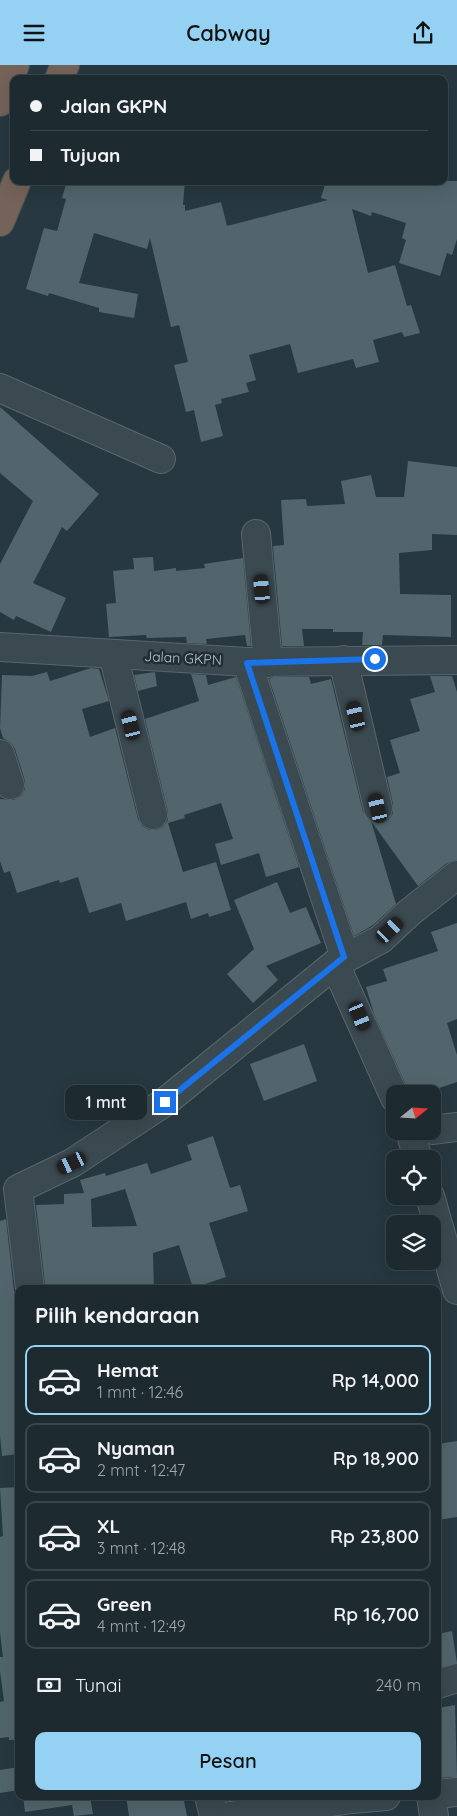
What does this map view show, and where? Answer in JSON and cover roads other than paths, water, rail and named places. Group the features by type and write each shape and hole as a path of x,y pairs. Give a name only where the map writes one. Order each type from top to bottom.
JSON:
{"highway":[{"path":"0,102 10,77"},
{"path":"0,222 15,185"}],"street":[{"path":"0,388 161,459"},
{"path":"256,534 258,663 340,961 390,1085"},
{"name":"Jalan GKPN","path":"0,647 258,663 343,660 457,660"},
{"path":"113,654 152,815"},
{"path":"343,660 378,808"},
{"path":"0,754 10,785"},
{"path":"29,1285 9,1192 72,1163 165,1102 340,961 381,939 410,912 457,875"},
{"path":"441,1129 457,1127"},
{"path":"433,1205 457,1290"},
{"path":"441,1793 457,1792"},
{"path":"210,1800 214,1816"},
{"path":"230,1816 345,1800"},
{"path":"432,1800 434,1816"}]}
